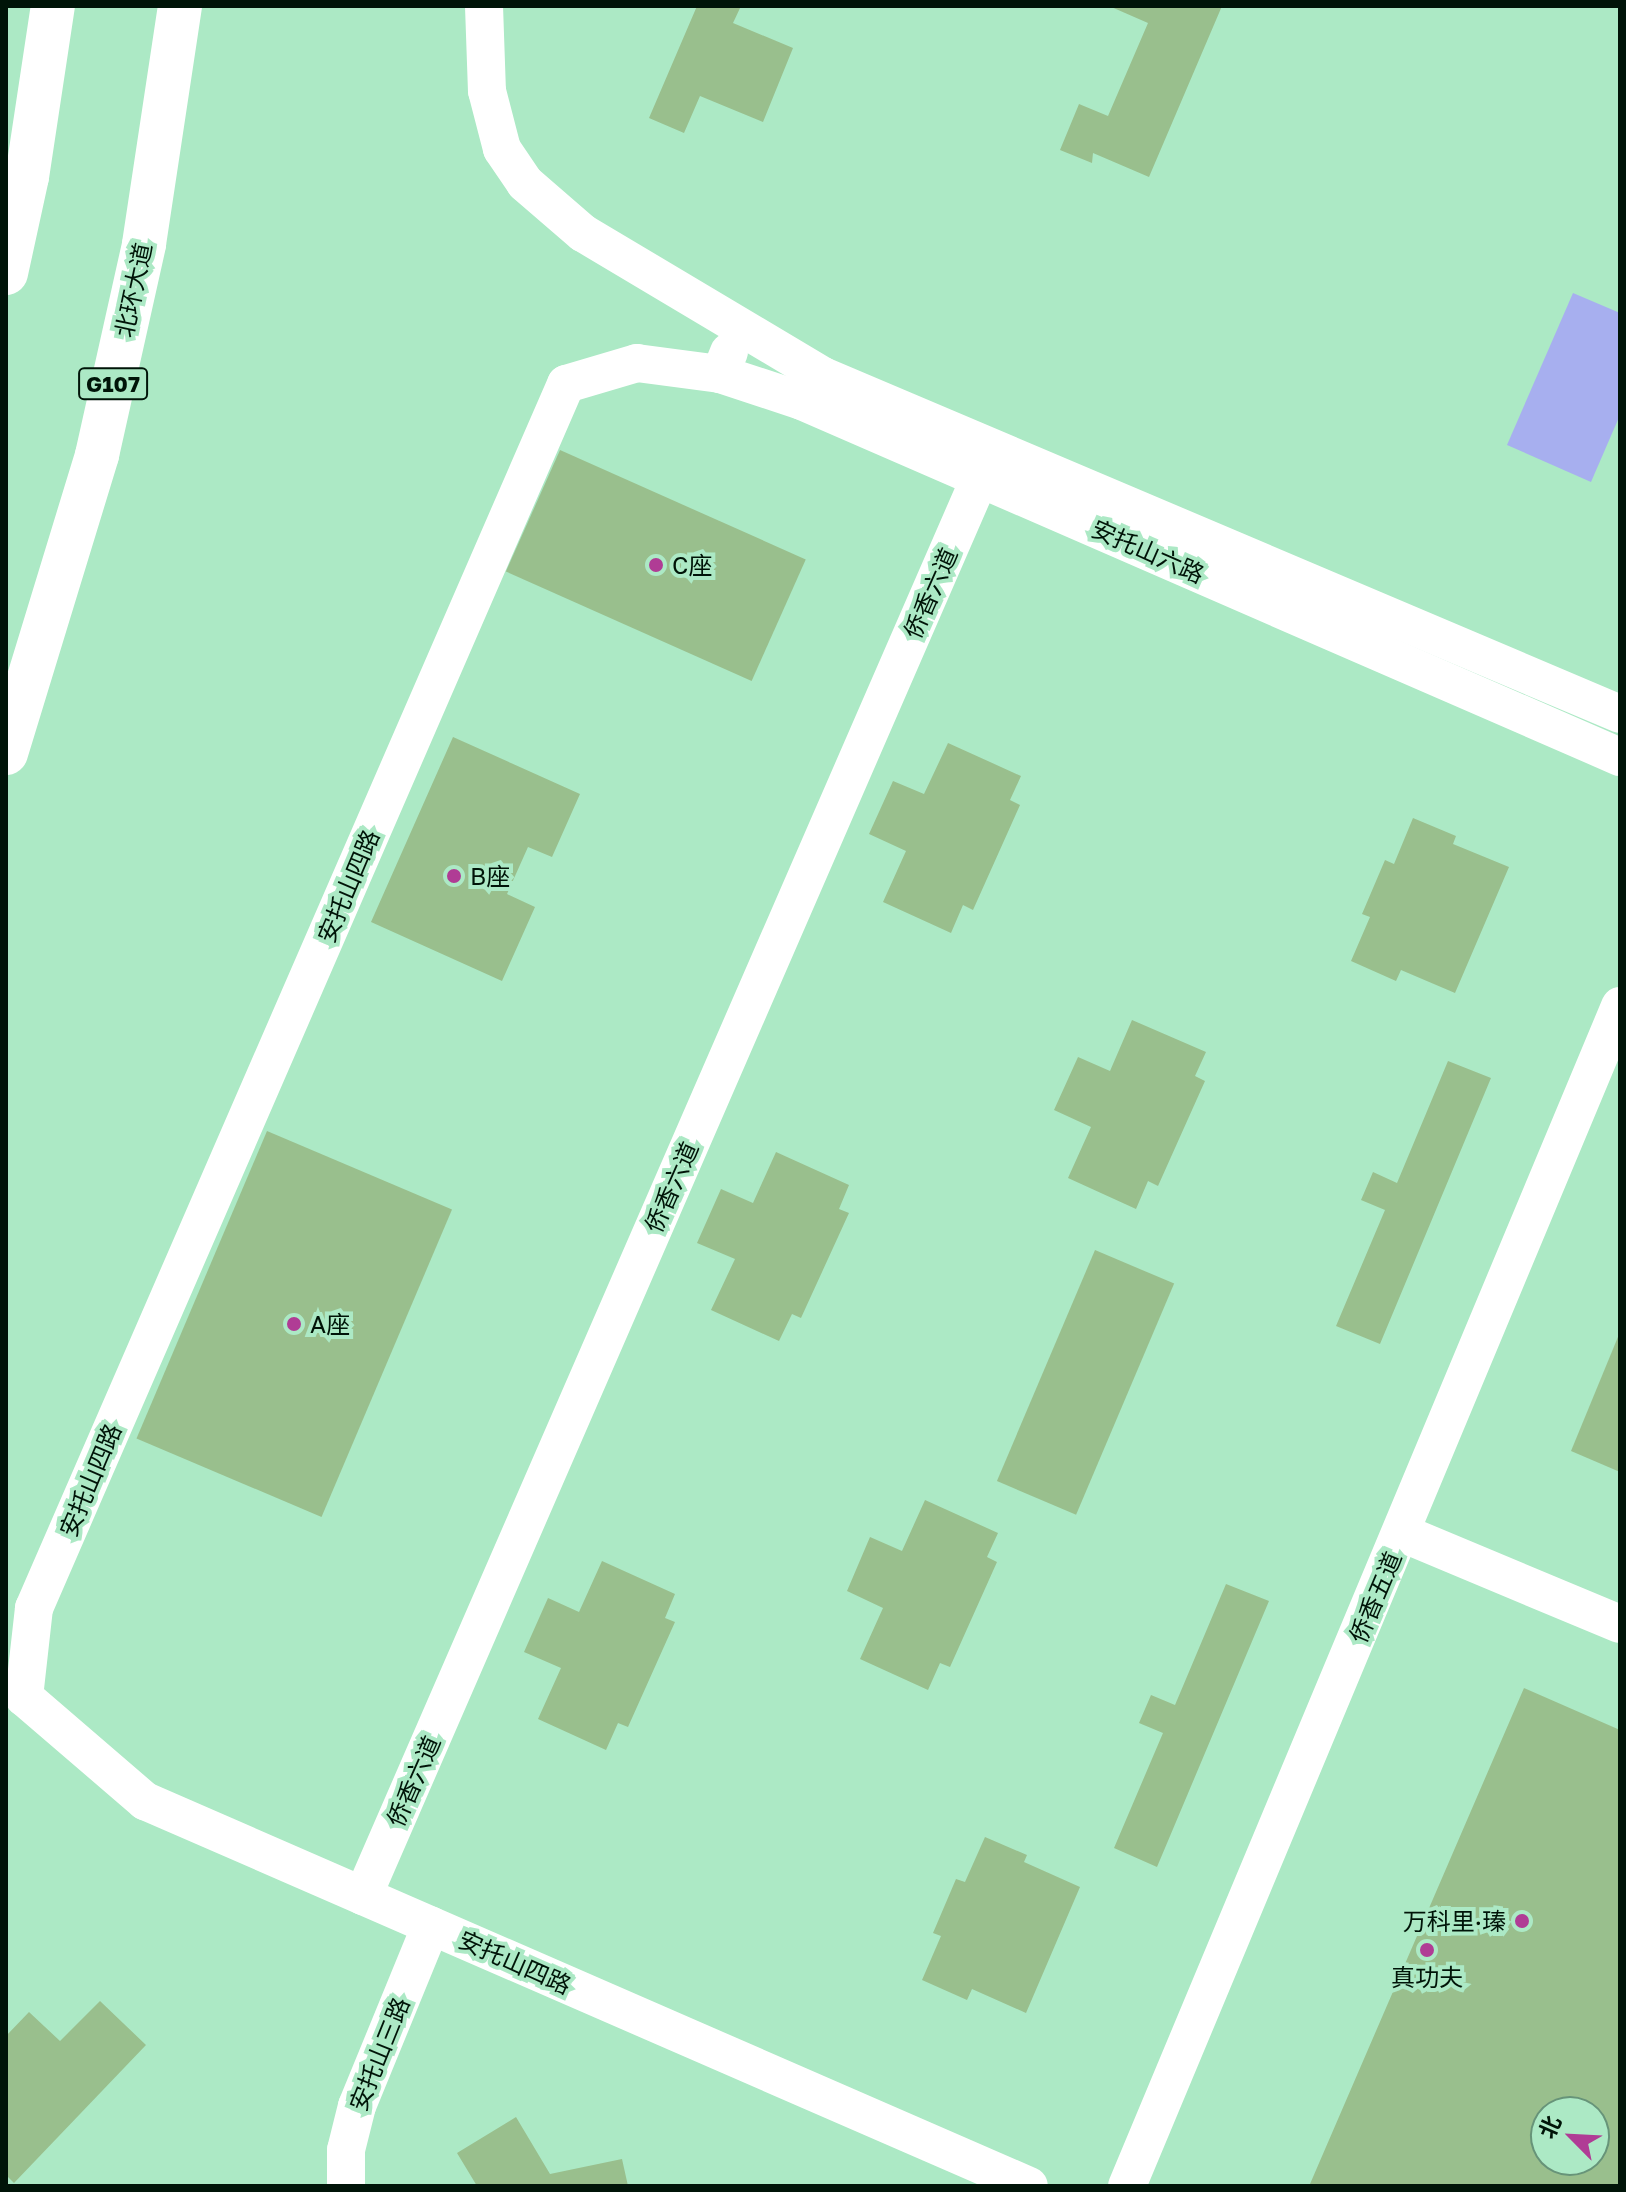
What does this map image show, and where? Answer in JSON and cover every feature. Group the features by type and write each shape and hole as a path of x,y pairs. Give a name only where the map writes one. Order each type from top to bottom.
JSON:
{"highway":[{"path":"6,273 27,177 53,6"},
{"name":"北环大道","path":"6,753 97,455 144,244 180,6"}],"street":[{"name":"安托山六路","path":"484,6 487,91 502,149 525,183 583,233 823,376 1620,714"},
{"path":"720,374 740,327"},
{"name":"安托山四路","path":"720,374 637,363 566,384 34,1608 24,1697 91,1759 145,1801 1029,2186"},
{"name":"安托山六路","path":"720,374 802,401 1620,757"},
{"name":"侨香六道","path":"363,1896 980,478"},
{"name":"侨香五道","path":"1127,2186 1620,1006"},
{"path":"1402,1533 1620,1624"},
{"name":"安托山三路","path":"346,2186 346,2150 357,2106 431,1926"}],"shaded area":[{"path":"1573,293 1620,313 1620,415 1591,482 1507,445"}],"building":[{"path":"697,6 741,6 733,23 793,48 763,122 700,96 684,133 649,118"},
{"path":"1109,6 1222,6 1149,177 1093,153 1092,163 1060,150 1079,104 1108,116 1148,23"},
{"name":"C座","path":"560,450 806,559 752,681 506,572"},
{"name":"B座","path":"453,737 580,794 552,857 528,847 507,894 535,907 502,981 371,922"},
{"path":"948,743 1021,776 1010,800 1020,805 973,910 963,905 951,933 883,902 906,851 869,834 893,781 924,794"},
{"path":"1413,818 1456,836 1453,844 1509,867 1455,993 1401,970 1396,981 1351,961 1370,917 1362,914 1385,860 1394,864"},
{"path":"1132,1020 1206,1052 1195,1076 1205,1081 1158,1186 1148,1181 1136,1209 1068,1178 1091,1127 1054,1110 1078,1057 1110,1071"},
{"path":"1448,1061 1491,1078 1380,1344 1336,1326 1385,1210 1361,1200 1373,1172 1397,1183"},
{"name":"A座","path":"267,1131 452,1210 322,1517 136,1438"},
{"path":"776,1152 849,1185 839,1209 849,1213 801,1318 792,1314 779,1341 711,1310 735,1259 697,1243 721,1189 753,1203"},
{"path":"1095,1250 1174,1284 1076,1515 997,1481"},
{"path":"1620,1332 1620,1472 1571,1451"},
{"path":"925,1500 998,1533 987,1557 997,1562 950,1667 940,1663 928,1690 860,1659 883,1608 847,1591 870,1537 902,1551"},
{"path":"602,1561 675,1594 665,1618 675,1622 628,1727 618,1723 606,1750 538,1719 561,1668 524,1652 548,1598 579,1612"},
{"path":"1226,1584 1269,1601 1157,1867 1114,1848 1163,1733 1139,1723 1151,1695 1175,1705"},
{"name":"万科里·瑧","path":"1524,1688 1620,1730 1620,2186 1310,2184"},
{"path":"985,1837 1027,1855 1024,1862 1080,1887 1026,2013 972,1989 967,2000 922,1980 941,1936 933,1933 956,1879 965,1882"},
{"path":"100,2001 146,2045 14,2183 6,2175 6,2036 29,2012 60,2041"},
{"path":"516,2117 550,2174 622,2159 628,2186 477,2186 457,2153"}],"place":[{"name":"C座","path":"656,565"},
{"name":"B座","path":"454,876"},
{"name":"A座","path":"294,1324"},
{"name":"万科里·瑧","path":"1522,1921"},
{"name":"真功夫","path":"1427,1950"}]}
